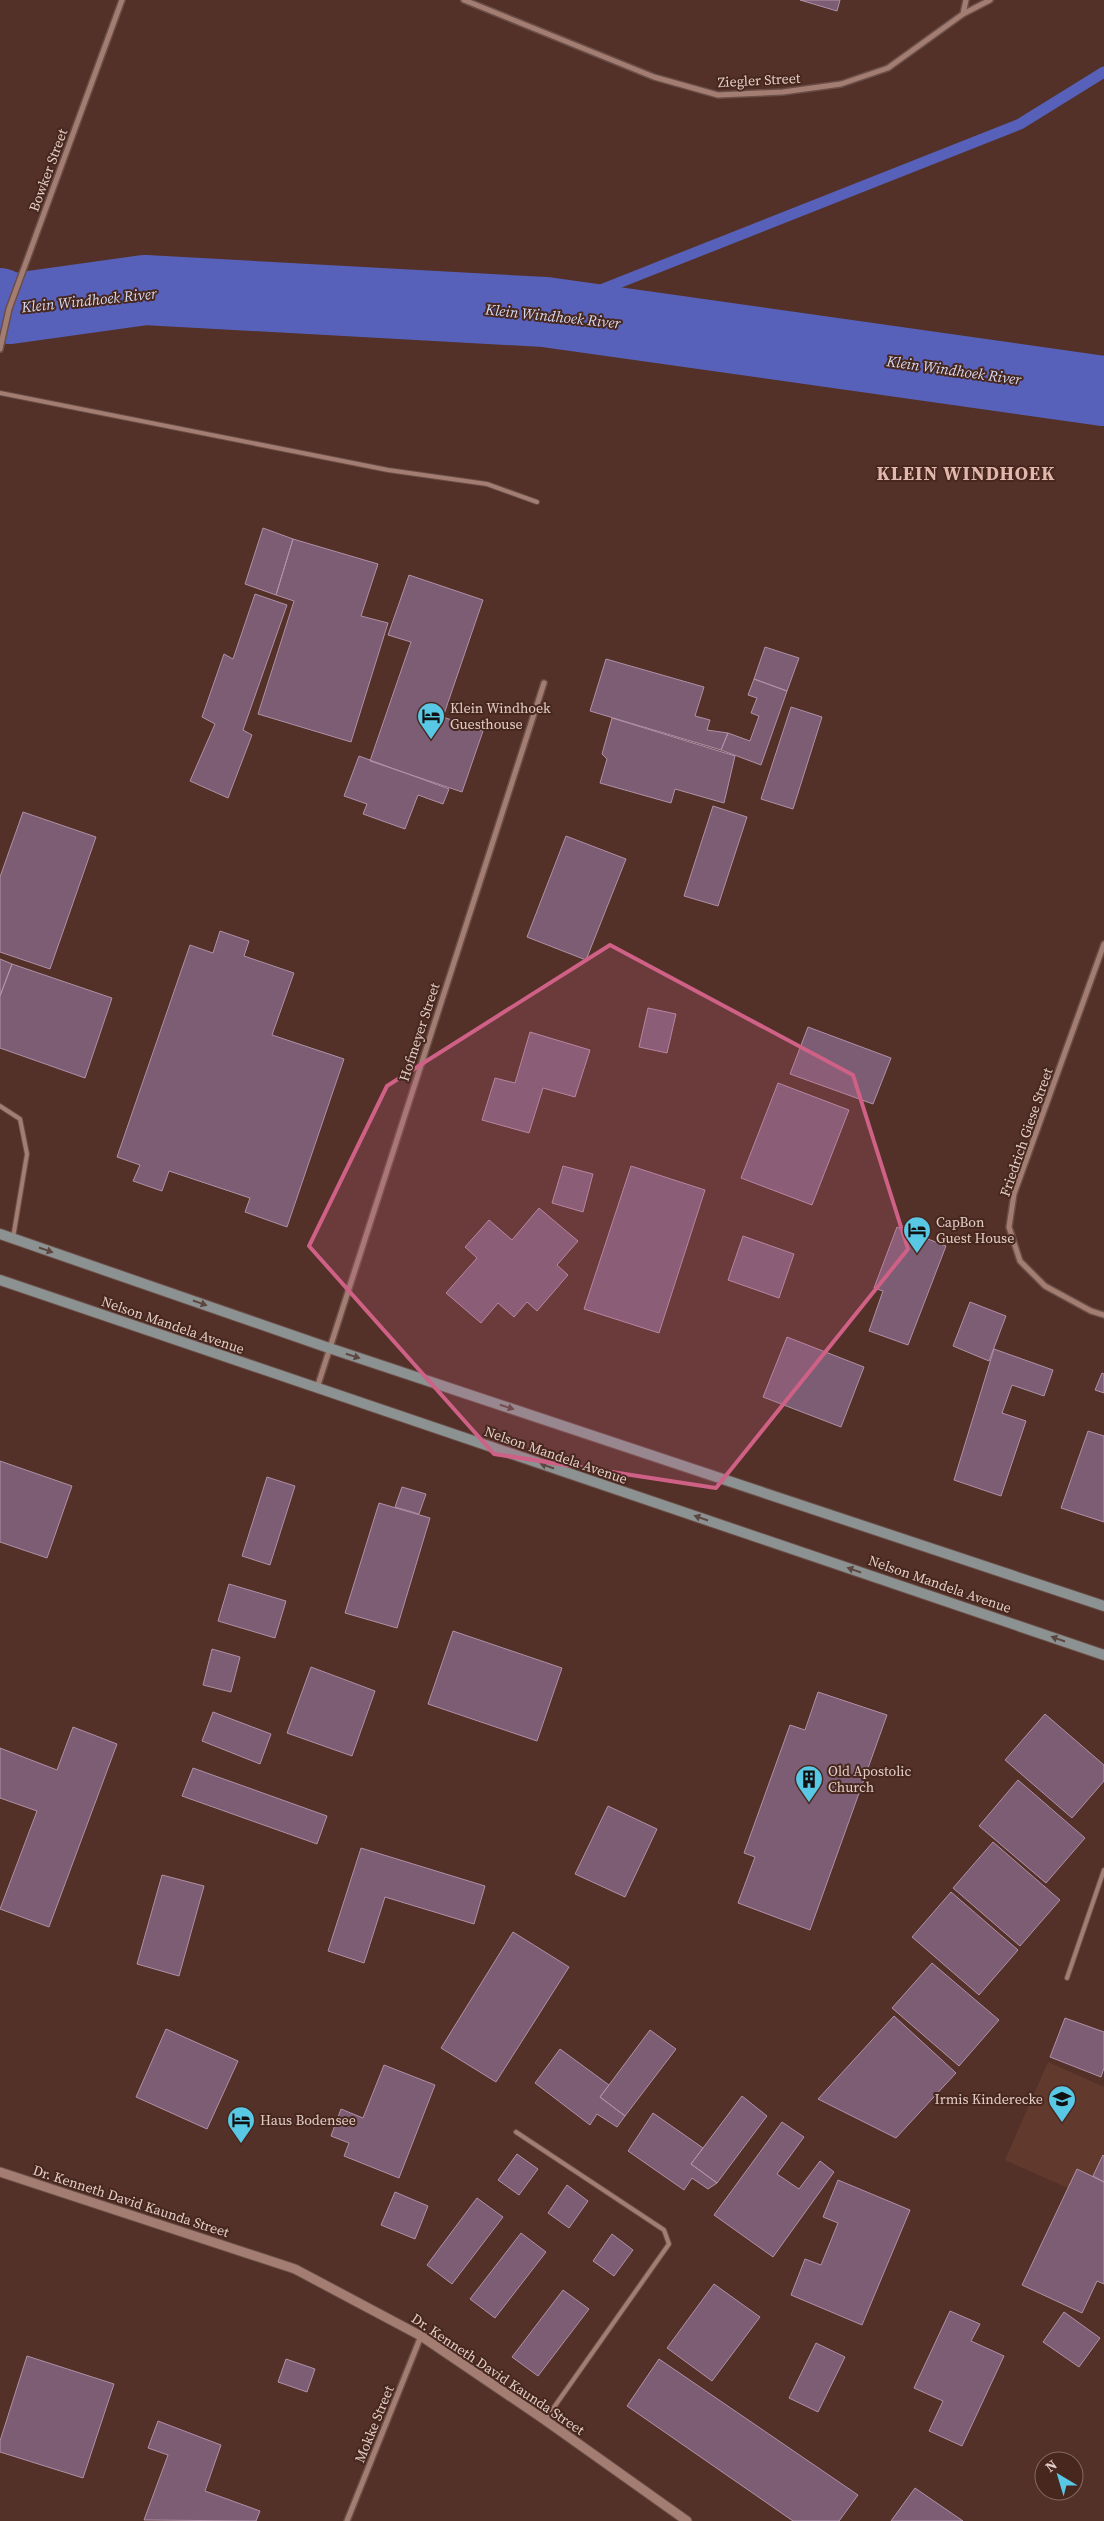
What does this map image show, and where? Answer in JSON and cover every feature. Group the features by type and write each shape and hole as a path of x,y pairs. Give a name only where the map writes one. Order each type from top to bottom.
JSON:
{"main road":[{"path":"0,1234 329,1348 1104,1606"},
{"name":"Nelson Mandela Avenue","path":"0,1280 1104,1655"}],"street":[{"name":"Bowker Street","path":"0,349 9,309 122,0"},
{"name":"Ziegler Street","path":"464,0 654,77 718,95 782,92 841,84 888,68 963,14 990,0"},
{"path":"963,14 966,0"},
{"name":"Hofmeyer Street","path":"316,1388 544,683"},
{"name":"Friedrich Giese Street","path":"1104,944 1014,1194 1009,1227 1020,1260 1045,1286 1104,1316"},
{"name":"Dr. Kenneth David Kaunda Street","path":"0,2172 295,2268 421,2336 545,2420 687,2521"},
{"name":"Mokke Street","path":"347,2521 421,2336"}],"lane":[{"path":"0,393 388,470 487,484 537,502"},
{"path":"0,1106 20,1119 27,1154 13,1239"},
{"path":"1068,1978 1104,1870"},
{"path":"516,2132 664,2230 669,2244 545,2420"}],"highlighted area":[{"path":"610,945 853,1075 908,1249 716,1488 494,1454 309,1246 387,1086"}],"shaded area":[{"name":"Irmis Kinderecke","path":"1048,2062 1104,2087 1104,2204 1005,2160"}],"building":[{"path":"800,0 840,0 837,11"},
{"path":"263,528 293,539 276,595 245,584"},
{"path":"293,539 378,564 361,616 388,623 351,742 258,714 294,601 276,595"},
{"path":"409,575 483,600 443,717 483,731 462,792 370,761 411,642 388,635"},
{"path":"255,594 287,605 243,730 252,735 228,798 190,781 215,724 202,717 224,654 233,659"},
{"path":"765,647 799,658 787,691 754,679"},
{"path":"606,659 704,687 695,716 710,720 707,730 728,733 721,750 590,711"},
{"path":"754,679 787,691 761,765 721,750 728,733 750,741 759,716 751,713 757,698 748,695"},
{"path":"791,707 822,717 793,809 761,799"},
{"path":"612,718 735,756 724,803 675,789 671,803 600,783 607,759 602,754"},
{"path":"359,756 449,789 443,804 418,795 405,829 363,814 367,804 344,796"},
{"path":"713,806 747,817 718,906 684,896"},
{"path":"23,812 96,837 50,969 0,952 0,877"},
{"path":"566,836 626,859 586,960 527,937"},
{"path":"220,931 249,941 244,956 294,973 272,1035 344,1059 287,1227 245,1212 250,1198 169,1171 162,1191 133,1181 140,1165 117,1157 190,945 213,953"},
{"path":"0,959 12,964 0,996"},
{"path":"12,964 112,998 85,1078 0,1048 0,996"},
{"path":"648,1008 676,1014 667,1053 639,1047"},
{"path":"808,1027 891,1058 873,1104 790,1074"},
{"path":"530,1032 590,1050 575,1097 543,1088 529,1133 482,1120 495,1078 515,1083"},
{"path":"778,1083 849,1110 812,1205 741,1178"},
{"path":"563,1166 593,1174 583,1212 552,1203"},
{"path":"631,1166 705,1190 659,1333 584,1309"},
{"path":"539,1208 578,1241 557,1265 568,1275 537,1311 527,1302 514,1317 498,1303 481,1323 446,1293 477,1258 465,1247 489,1220 512,1240"},
{"path":"897,1227 946,1246 908,1345 869,1331 883,1291 874,1288"},
{"path":"743,1236 794,1254 779,1298 728,1280"},
{"path":"970,1302 1006,1316 989,1361 953,1346"},
{"path":"787,1337 864,1367 841,1427 763,1397"},
{"path":"994,1349 1053,1370 1044,1396 1012,1385 1002,1413 1026,1421 1001,1496 954,1480"},
{"path":"1102,1373 1104,1374 1104,1393 1095,1390"},
{"path":"1088,1431 1104,1436 1104,1522 1061,1508"},
{"path":"0,1461 72,1486 47,1558 0,1542"},
{"path":"267,1477 295,1486 270,1565 242,1556"},
{"path":"402,1487 426,1494 419,1514 395,1507"},
{"path":"379,1503 430,1518 397,1628 345,1613"},
{"path":"229,1584 286,1601 275,1638 218,1621"},
{"path":"453,1631 562,1668 537,1741 428,1704"},
{"path":"212,1649 240,1657 231,1692 203,1685"},
{"path":"311,1667 375,1691 352,1756 287,1733"},
{"name":"Old Apostolic Church","path":"818,1692 887,1715 810,1930 738,1903 755,1857 744,1853 790,1725 805,1730"},
{"path":"213,1712 271,1734 260,1764 202,1741"},
{"path":"1045,1714 1104,1765 1104,1781 1072,1818 1005,1760"},
{"path":"73,1727 117,1744 49,1927 0,1909 37,1811 0,1798 0,1748 57,1770"},
{"path":"193,1768 327,1816 317,1844 182,1796"},
{"path":"1018,1780 1085,1838 1046,1883 979,1826"},
{"path":"608,1806 657,1829 625,1897 575,1874"},
{"path":"993,1842 1060,1900 1020,1946 953,1888"},
{"path":"361,1848 485,1886 474,1924 385,1897 364,1963 328,1951"},
{"path":"162,1875 204,1886 179,1976 137,1964"},
{"path":"951,1892 1018,1950 979,1995 912,1937"},
{"path":"513,1932 569,1967 496,2082 441,2048"},
{"path":"932,1963 999,2020 959,2066 892,2008"},
{"path":"894,2016 956,2073 896,2138 818,2099"},
{"path":"1065,2018 1104,2032 1104,2068 1101,2077 1050,2057"},
{"path":"166,2029 238,2061 207,2129 136,2097"},
{"path":"650,2030 676,2049 625,2116 600,2097"},
{"path":"560,2049 609,2085 600,2097 625,2116 617,2127 597,2114 590,2125 535,2083"},
{"path":"384,2065 435,2085 399,2178 344,2156 349,2143 331,2136 341,2109 363,2118"},
{"path":"742,2096 767,2116 717,2183 691,2164"},
{"path":"653,2113 703,2148 691,2164 717,2183 708,2189 692,2178 684,2190 628,2151"},
{"path":"782,2122 804,2137 777,2174 799,2189 820,2161 834,2172 773,2257 714,2215"},
{"path":"517,2154 538,2169 519,2195 498,2180"},
{"path":"1104,2156 1104,2182 1093,2176"},
{"path":"1077,2169 1104,2182 1104,2284 1097,2281 1082,2313 1022,2285"},
{"path":"838,2180 910,2210 862,2325 791,2295 805,2259 821,2265 838,2223 823,2217"},
{"path":"567,2185 588,2201 569,2228 548,2213"},
{"path":"395,2192 428,2206 415,2239 381,2225"},
{"path":"477,2198 503,2217 452,2284 427,2265"},
{"path":"521,2233 546,2252 495,2318 470,2299"},
{"path":"612,2234 633,2250 614,2276 593,2261"},
{"path":"714,2284 760,2317 712,2381 667,2348"},
{"path":"563,2290 589,2309 538,2376 512,2357"},
{"path":"950,2311 980,2324 971,2341 1004,2356 962,2446 929,2431 943,2401 914,2388"},
{"path":"1064,2312 1100,2338 1079,2367 1043,2342"},
{"path":"816,2343 845,2357 818,2412 789,2398"},
{"path":"27,2356 114,2384 83,2478 0,2452 0,2441"},
{"path":"286,2359 315,2369 307,2392 278,2382"},
{"path":"659,2359 858,2495 839,2521 793,2521 627,2406"},
{"path":"158,2421 221,2445 205,2491 260,2511 256,2521 144,2520 168,2455 148,2448"},
{"path":"915,2488 963,2521 891,2521"}],"waterway":[{"path":"545,312 1020,124 1104,72"},
{"name":"Klein Windhoek River","path":"0,303 9,309 145,290 545,312 1104,391"}],"place":[{"name":"Klein Windhoek Guesthouse","path":"431,740"},
{"name":"CapBon Guest House","path":"917,1254"},
{"name":"Old Apostolic Church","path":"809,1803"},
{"name":"Irmis Kinderecke","path":"1062,2123"},
{"name":"Haus Bodensee","path":"241,2144"}],"district":[{"name":"KLEIN WINDHOEK","path":"966,473"}]}
